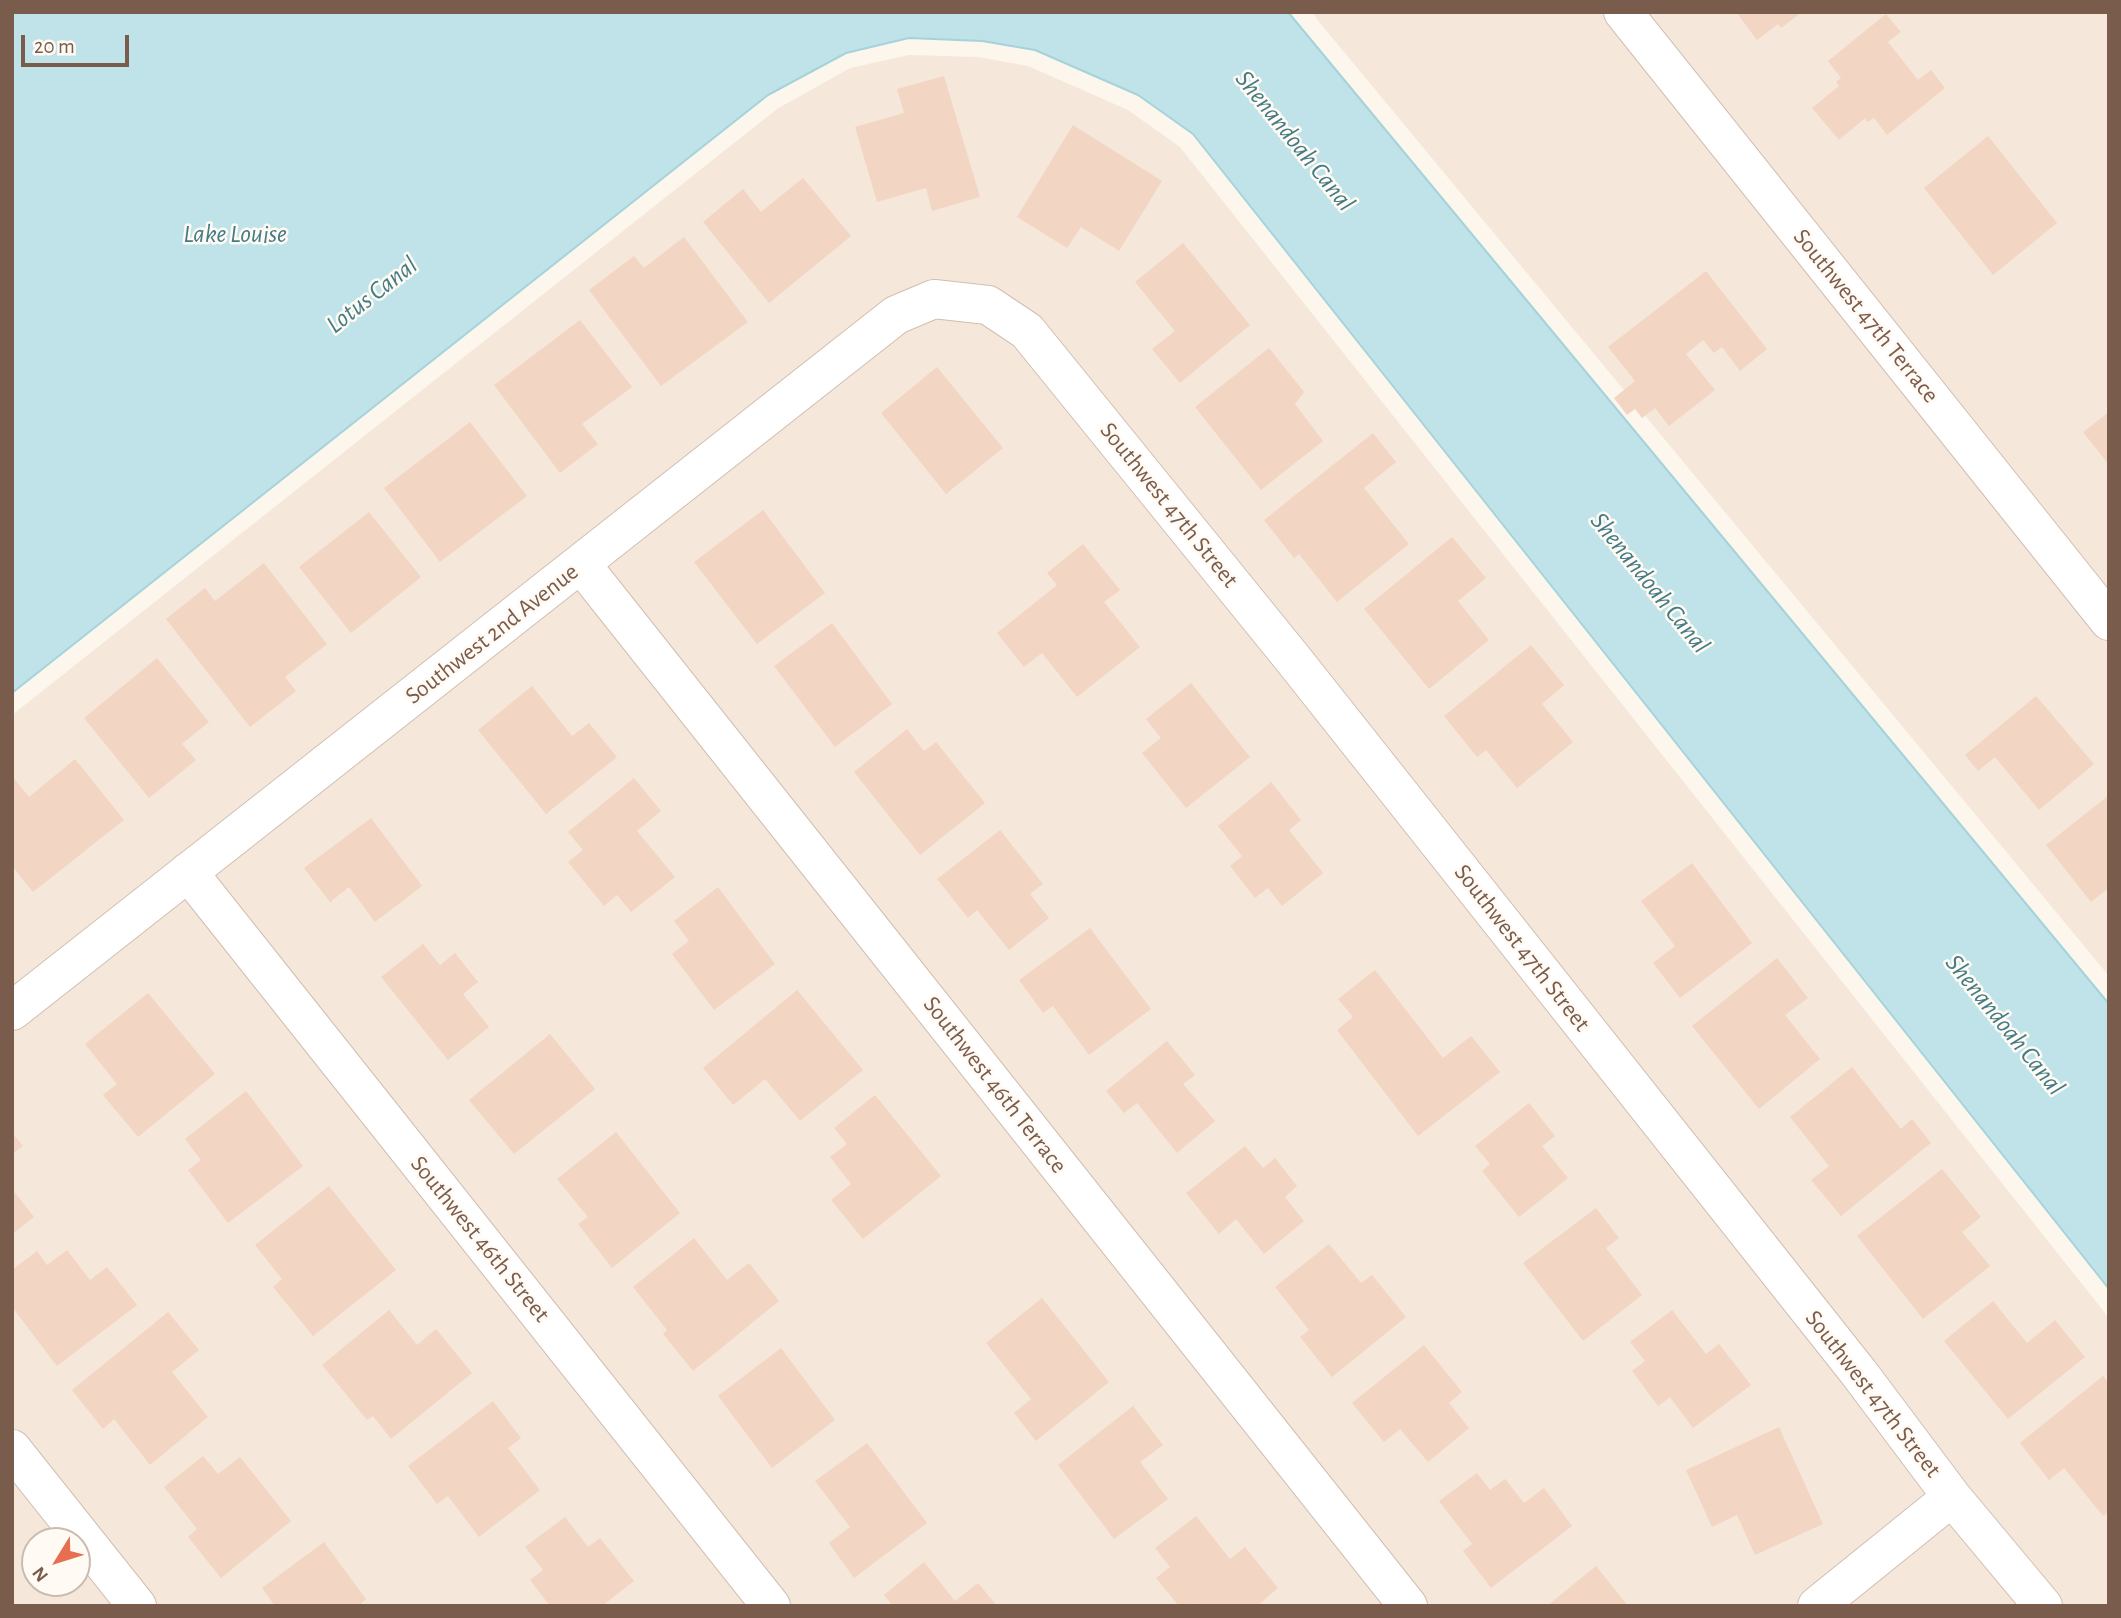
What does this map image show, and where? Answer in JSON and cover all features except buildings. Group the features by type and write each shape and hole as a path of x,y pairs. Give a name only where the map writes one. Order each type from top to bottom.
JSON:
{"street":[{"name":"Southwest 47th Terrace","path":"1623,12 2109,621"},
{"name":"Southwest 2nd Avenue","path":"12,1012 896,315 934,299 988,305"},
{"name":"Southwest 47th Street","path":"988,305 1027,331 1070,383 1319,691 1859,1373 1952,1497 2043,1606"},
{"name":"Southwest 46th Terrace","path":"581,564 1408,1606"},
{"name":"Southwest 46th Street","path":"188,872 771,1606"},
{"path":"12,1449 137,1606"},
{"path":"1817,1606 1952,1497"}],"shaded area":[{"path":"1312,12 2109,12 2109,976 1320,23"},
{"path":"909,55 978,57 1028,66 1128,110 1180,147 2109,1318 2109,1606 12,1606 12,715 777,109 850,68"}],"water":[{"path":"12,12 1288,12 2109,1004 2109,1289 1193,134 1138,95 1035,50 982,41 909,38 846,53 768,95 12,693"}],"water label":[{"name":"Shenandoah Canal","path":"1295,141"},
{"name":"Lake Louise","path":"235,234"},
{"name":"Lotus Canal","path":"372,295"},
{"name":"Shenandoah Canal","path":"1650,583"},
{"name":"Shenandoah Canal","path":"2005,1025"}]}
